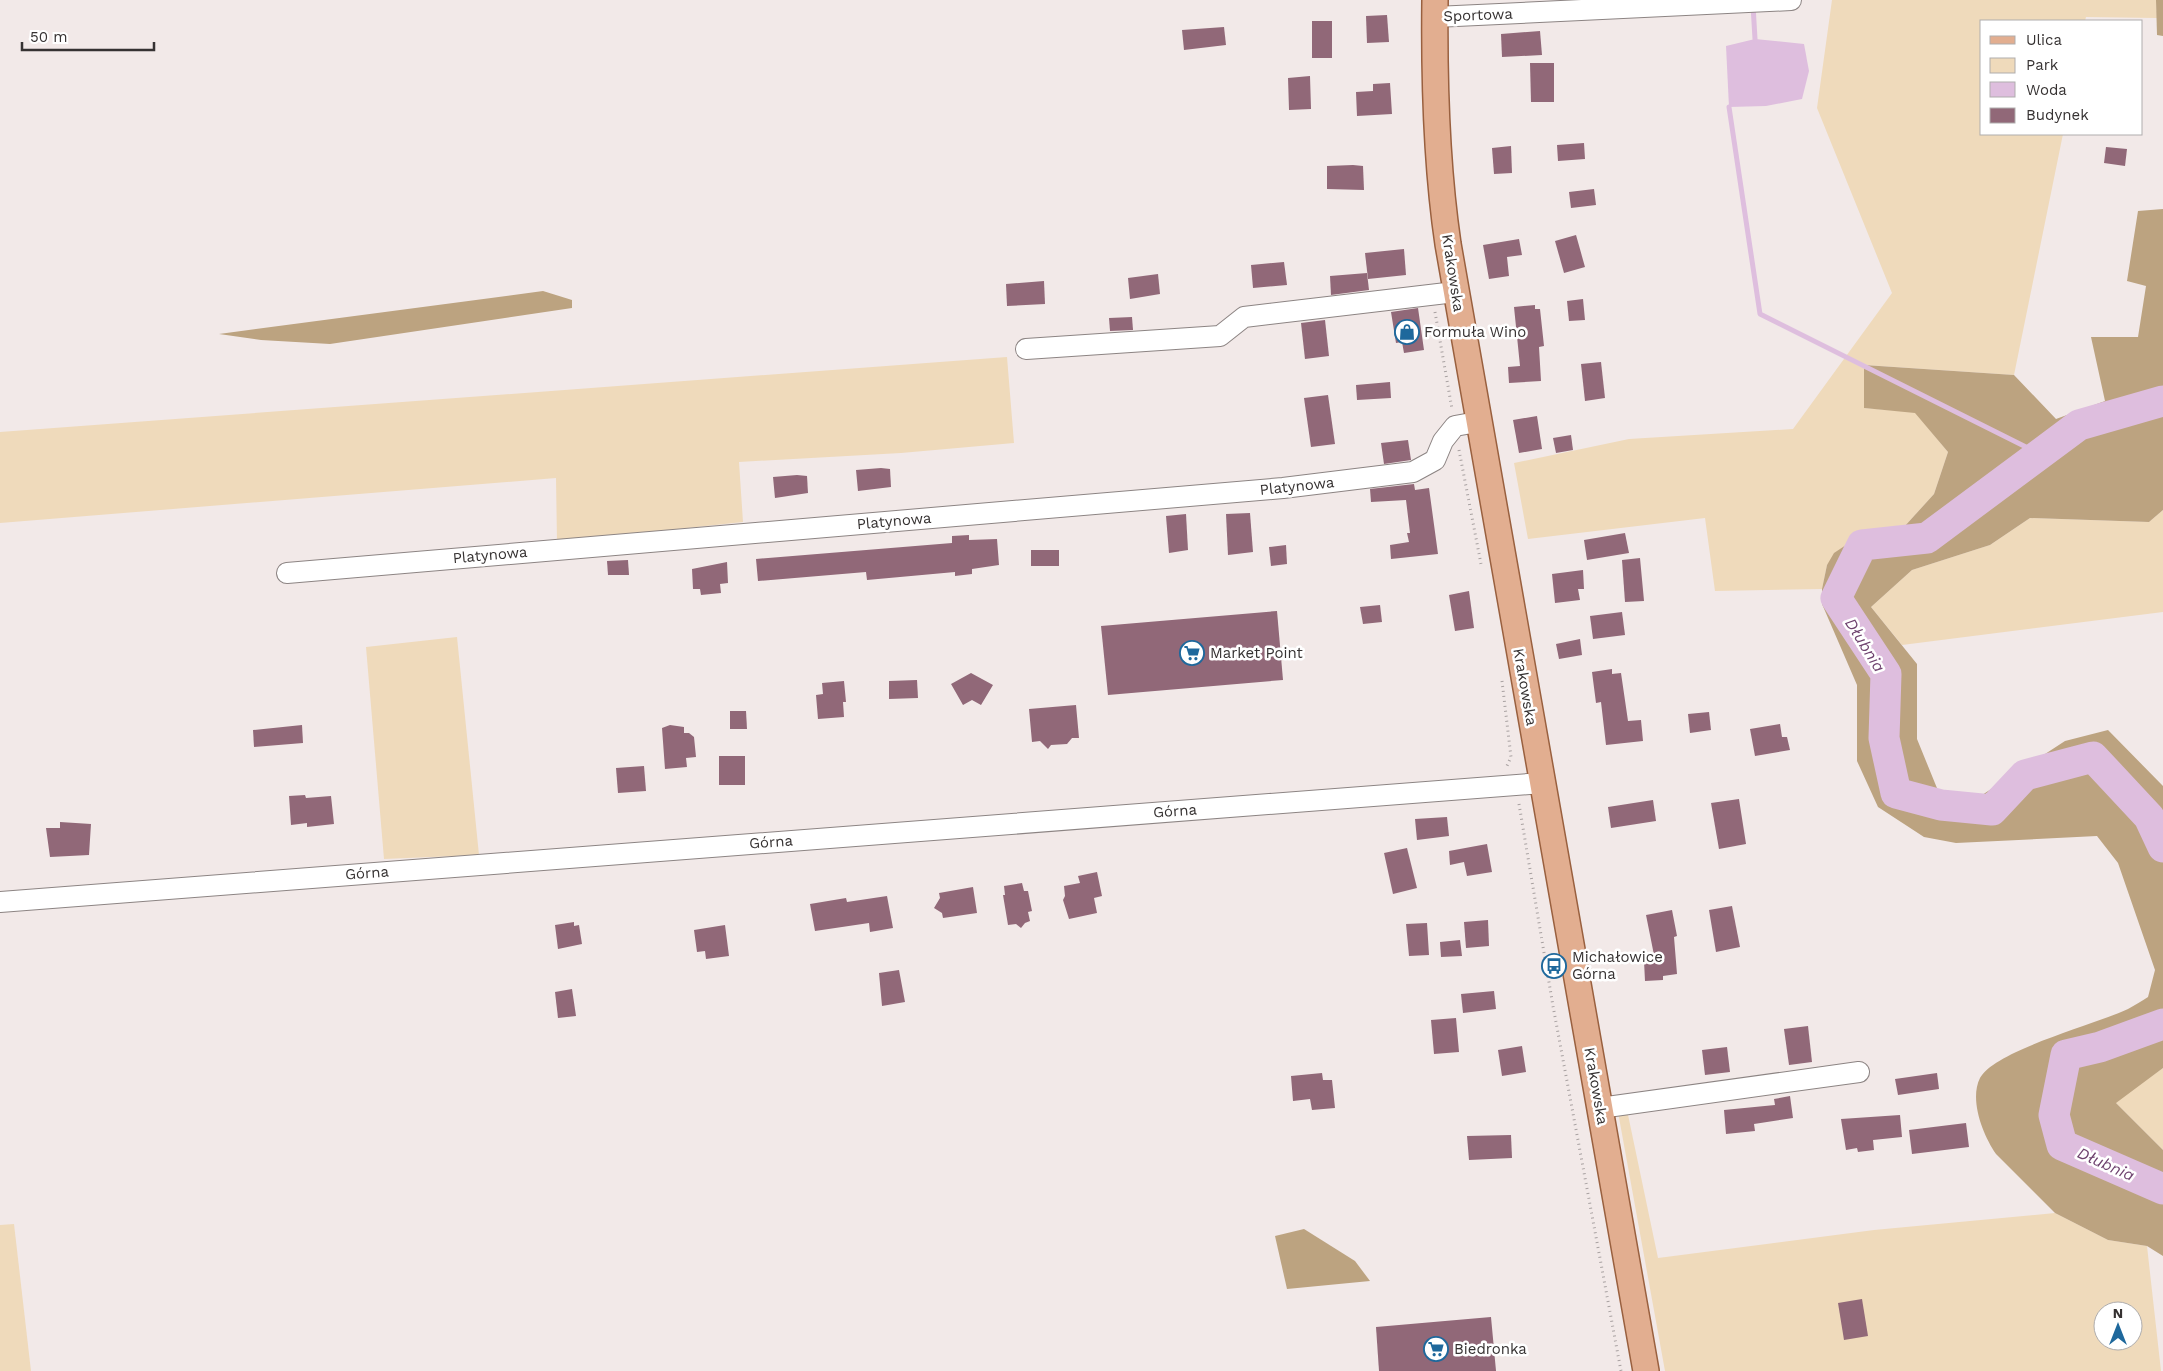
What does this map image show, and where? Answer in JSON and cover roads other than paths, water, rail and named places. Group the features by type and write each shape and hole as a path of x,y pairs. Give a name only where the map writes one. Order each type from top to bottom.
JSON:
{"main road":[{"name":"Krakowska","path":"1435,8 1438,172 1455,292 1646,1371"}],"street":[{"name":"Sportowa","path":"1435,8 1791,0"},
{"path":"1026,349 1220,336 1244,317 1455,292"},
{"name":"Platynowa","path":"287,573 1292,487 1413,472 1435,460 1443,441 1455,426 1477,422"},
{"name":"Górna","path":"0,902 1542,783"},
{"path":"1600,1108 1859,1072"}],"water":[{"path":"1755,39 1804,44 1809,71 1802,99 1766,106 1729,107 1726,46"}],"waterway":[{"path":"1753,5 1755,39"},
{"path":"1729,107 1760,314 2040,454"},
{"name":"Dłubnia","path":"2163,401 2079,425 1927,538 1862,545 1836,598 1886,674 1884,738 1896,793 1941,805 1992,810 2025,775 2093,757 2149,817 2163,847"},
{"name":"Dłubnia","path":"2163,1024 2100,1047 2066,1055 2054,1115 2062,1145 2163,1189"}],"place":[{"name":"Formuła Wino","path":"1407,332"},
{"name":"Market Point","path":"1192,653"},
{"name":"Michałowice Górna","path":"1554,966"},
{"name":"Biedronka","path":"1436,1349"}]}
